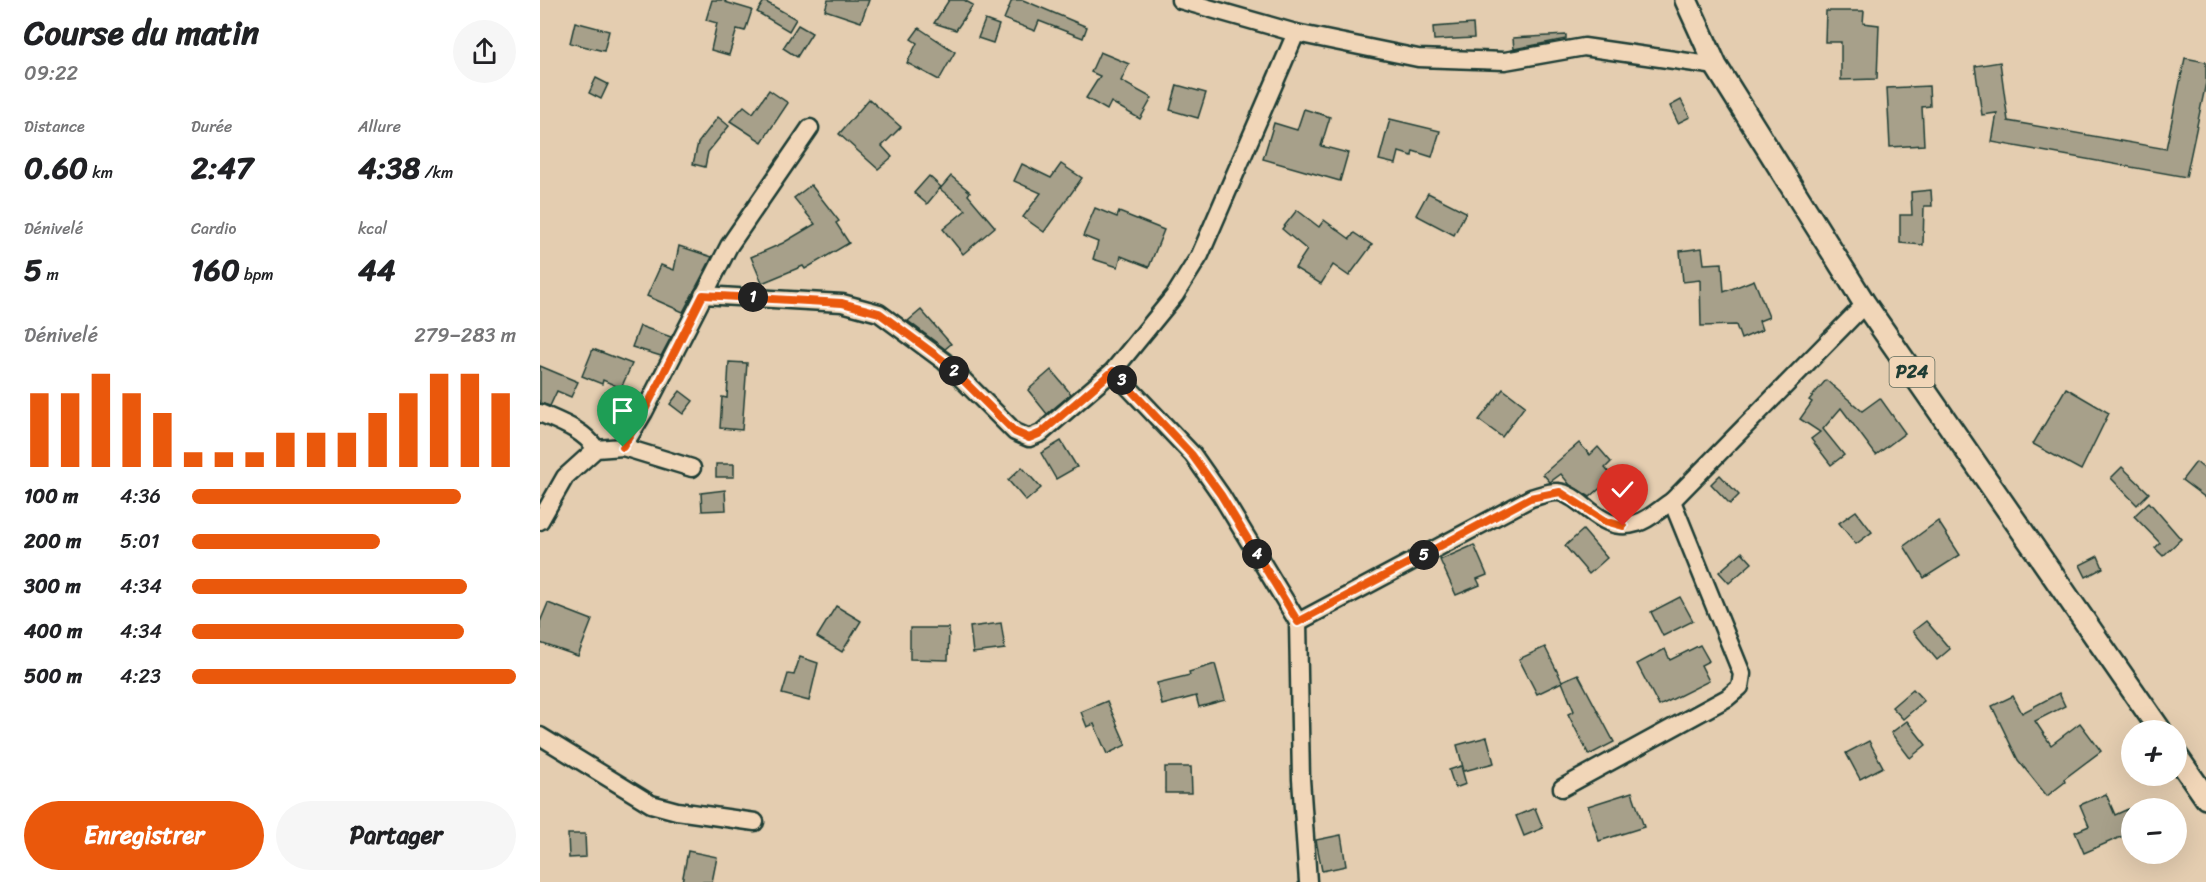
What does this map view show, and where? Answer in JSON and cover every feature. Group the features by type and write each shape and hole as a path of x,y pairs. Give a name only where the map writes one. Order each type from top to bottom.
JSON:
{"main road":[{"name":"P24","path":"1686,0 1716,66 1865,304 2153,720"},
{"path":"2187,771 2206,798"}],"street":[{"path":"1181,0 1296,33 1418,58 1505,61 1584,47 1716,66"},
{"path":"703,295 842,303 879,313 945,362 1015,432 1029,438 1041,433 1113,371 1175,296 1200,255 1296,33"},
{"path":"623,447 644,412 729,246 810,128"},
{"path":"1298,622 1530,498 1560,492 1605,521 1623,526 1638,523 1672,501 1865,304"},
{"path":"1113,371 1192,455 1221,495 1298,622 1301,779 1308,882"},
{"path":"540,413 571,427 591,441 596,449"},
{"path":"540,521 565,477 596,449 623,447 692,468"},
{"path":"1562,788 1727,698 1740,687 1742,674 1672,501"},
{"path":"540,736 651,804 677,811 755,822"}],"building":[{"path":"712,0 726,0 725,2 752,10 745,31 737,29 729,55 711,50 717,23 706,20"},
{"path":"828,0 869,0 861,22 825,10"},
{"path":"949,0 964,0 973,5 956,30 934,23"},
{"path":"1012,0 1023,0 1087,27 1083,38 1039,21 1035,31 1004,19"},
{"path":"764,1 796,19 789,31 757,12"},
{"path":"1826,11 1864,11 1863,23 1879,25 1877,79 1841,80 1841,42 1825,42"},
{"path":"985,20 999,25 993,43 978,38"},
{"path":"575,22 609,31 604,51 570,43"},
{"path":"1473,24 1474,38 1434,40 1433,27"},
{"path":"798,25 812,33 797,57 783,48"},
{"path":"919,28 955,52 939,80 907,63 917,43 911,39"},
{"path":"1566,35 1566,39 1514,49 1513,38"},
{"path":"1100,52 1129,64 1121,81 1152,98 1140,119 1111,102 1107,110 1086,98 1100,76 1091,72"},
{"path":"2185,58 2206,62 2206,83 2186,177 1992,142 1997,113 1982,115 1975,66 2000,62 2008,121 2166,149"},
{"path":"596,78 608,84 601,99 589,93"},
{"path":"1177,85 1206,93 1198,118 1170,110"},
{"path":"1929,86 1930,106 1922,107 1924,145 1890,147 1887,88"},
{"path":"769,90 788,103 762,142 730,121 744,106 753,113"},
{"path":"869,99 901,127 882,146 892,157 878,169 839,134"},
{"path":"1681,100 1690,117 1678,123 1670,106"},
{"path":"1304,109 1330,117 1321,146 1348,153 1340,181 1263,159 1274,123 1297,130"},
{"path":"718,117 729,126 708,152 705,167 693,164 698,143"},
{"path":"1390,119 1440,131 1432,157 1413,151 1412,156 1399,152 1396,164 1379,160"},
{"path":"1022,164 1051,178 1061,164 1082,178 1044,232 1023,217 1041,193 1014,181"},
{"path":"929,176 941,187 927,204 914,193"},
{"path":"951,176 970,192 968,195 995,227 963,254 943,229 966,210 940,189"},
{"path":"811,185 839,221 836,223 849,243 805,269 803,266 762,283 751,257 783,243 815,224 794,198"},
{"path":"1931,190 1932,206 1924,206 1923,245 1900,243 1900,215 1912,215 1911,192"},
{"path":"1428,193 1466,212 1454,235 1416,215"},
{"path":"1095,208 1117,217 1119,212 1164,230 1149,267 1121,256 1118,267 1093,259 1098,242 1083,236"},
{"path":"1297,210 1319,227 1324,220 1350,239 1354,233 1372,245 1349,276 1333,265 1321,284 1295,268 1307,250 1282,229"},
{"path":"679,246 712,257 683,312 647,296 661,265 674,270"},
{"path":"1702,248 1704,264 1722,263 1724,292 1754,280 1769,317 1759,321 1762,330 1741,339 1736,325 1701,326 1700,280 1683,282 1680,251"},
{"path":"921,310 951,344 945,349 908,321"},
{"path":"640,326 671,337 661,356 632,347"},
{"path":"593,349 632,364 621,388 603,380 602,384 582,376"},
{"path":"729,362 747,363 742,430 720,428 722,397 727,398"},
{"path":"540,366 578,382 571,397 557,391 550,406 540,403"},
{"path":"1051,370 1071,394 1047,414 1028,390"},
{"path":"1826,380 1862,411 1880,398 1905,433 1876,455 1841,408 1823,429 1844,455 1831,465 1811,439 1820,432 1800,419 1812,402 1809,400"},
{"path":"2066,388 2109,413 2081,470 2033,444"},
{"path":"1503,389 1525,406 1502,437 1479,420"},
{"path":"680,391 693,401 683,414 670,404"},
{"path":"1061,441 1077,467 1056,479 1041,453"},
{"path":"1579,443 1590,455 1598,447 1611,462 1605,468 1613,477 1590,497 1570,485 1561,474 1550,482 1543,474"},
{"path":"2196,462 2206,470 2206,498 2182,480"},
{"path":"716,464 734,464 734,477 716,477"},
{"path":"1022,467 1041,488 1026,501 1008,480"},
{"path":"2122,467 2149,493 2137,505 2111,478"},
{"path":"1720,475 1739,495 1730,504 1711,484"},
{"path":"725,490 726,510 702,511 701,493"},
{"path":"2149,502 2181,539 2163,556 2155,548 2160,543 2134,516"},
{"path":"1856,511 1872,532 1856,544 1839,523"},
{"path":"1938,521 1960,555 1924,578 1904,546"},
{"path":"1583,530 1607,558 1589,574 1565,546"},
{"path":"1474,545 1487,575 1477,579 1480,585 1456,595 1440,560"},
{"path":"1742,552 1752,563 1729,583 1719,572"},
{"path":"2098,556 2103,568 2086,577 2080,565"},
{"path":"1680,597 1693,621 1663,636 1651,612"},
{"path":"548,603 592,620 578,656 540,643 540,622"},
{"path":"836,606 861,621 842,652 817,637"},
{"path":"1926,621 1950,649 1937,660 1913,631"},
{"path":"1001,623 1005,649 973,653 970,627"},
{"path":"910,628 949,628 948,660 910,659"},
{"path":"1700,645 1709,661 1701,665 1709,681 1659,706 1637,664 1665,649 1670,660"},
{"path":"1545,647 1562,681 1578,674 1614,742 1589,755 1568,714 1574,711 1562,682 1537,694 1519,659"},
{"path":"800,657 818,663 809,701 782,694 788,674 794,675"},
{"path":"1215,664 1225,700 1199,707 1196,696 1162,705 1157,683 1190,675 1189,672"},
{"path":"1913,689 1924,701 1903,719 1892,707"},
{"path":"2059,693 2065,706 2035,721 2051,745 2080,723 2101,751 2064,779 2065,782 2047,796 2018,760 1992,706 2013,696 2022,713"},
{"path":"1107,701 1126,745 1107,754 1094,724 1087,727 1081,712"},
{"path":"1907,721 1926,745 1910,758 1891,733"},
{"path":"1487,737 1494,763 1464,771 1457,745"},
{"path":"1869,741 1883,767 1860,779 1846,753"},
{"path":"1461,766 1466,784 1455,788 1449,770"},
{"path":"1165,767 1191,767 1192,793 1165,793"},
{"path":"1632,792 1644,827 1599,841 1588,806"},
{"path":"2106,794 2115,815 2121,812 2121,837 2084,853 2075,832 2089,826 2080,805"},
{"path":"1535,808 1543,828 1524,836 1516,816"},
{"path":"568,834 585,834 586,857 569,858"},
{"path":"1341,835 1346,866 1322,871 1316,840"},
{"path":"688,851 717,857 712,882 682,882"}],"route":[{"path":"623,447 644,412 703,295 792,299 842,303 879,313 945,362 1015,432 1029,438 1041,433 1113,371 1192,455 1221,495 1298,622 1530,498 1560,492 1605,521 1623,526"}]}
